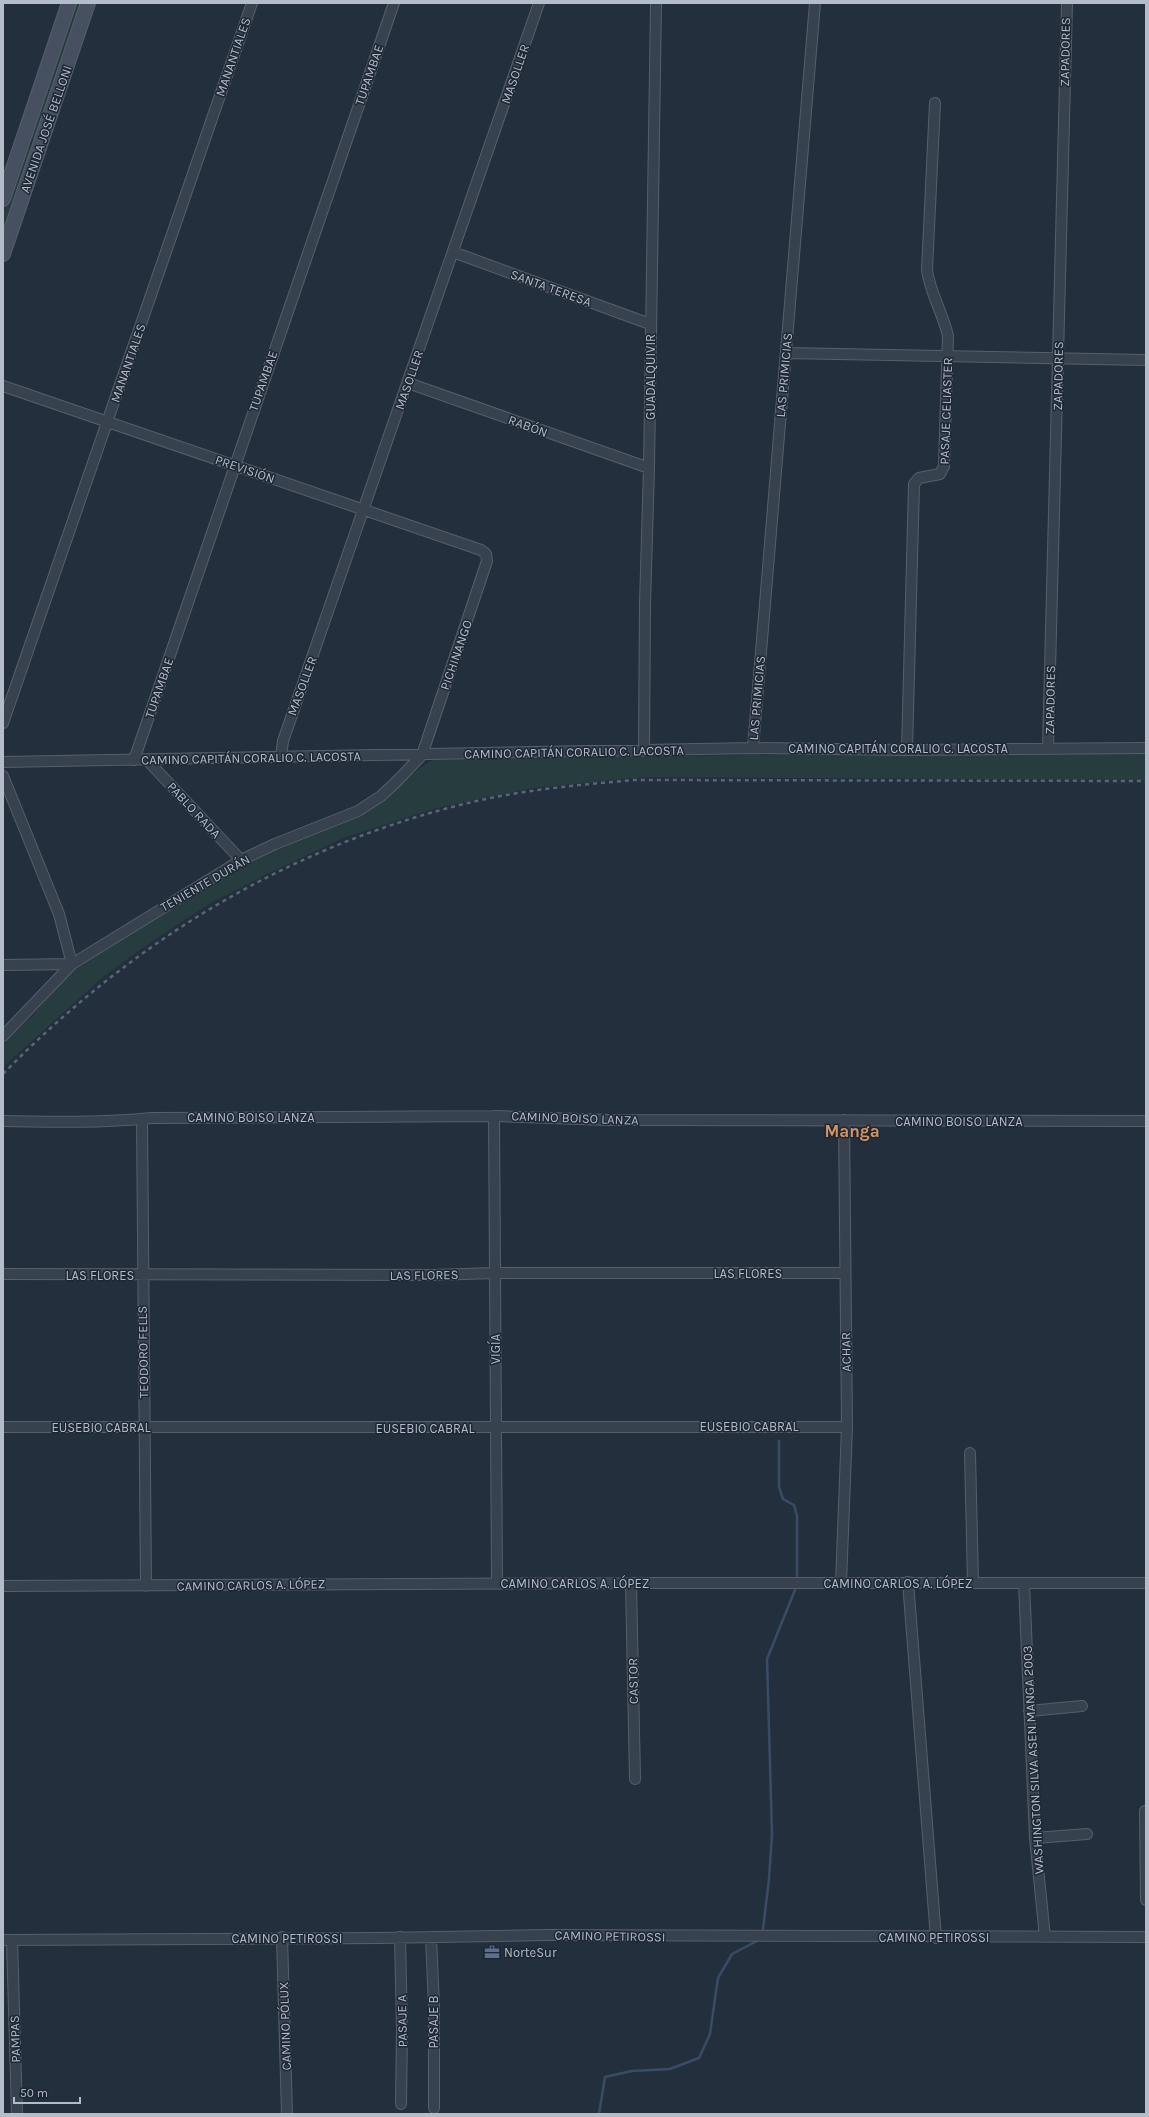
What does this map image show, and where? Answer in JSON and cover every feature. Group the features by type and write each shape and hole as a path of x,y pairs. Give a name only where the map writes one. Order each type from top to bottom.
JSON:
{"main road":[{"name":"AVENIDA JOSÉ BELLONI","path":"3,199 69,3"},
{"name":"AVENIDA JOSÉ BELLONI","path":"3,254 88,3"},
{"path":"23,140 40,146"}],"street":[{"name":"MANANTIALES","path":"3,723 252,3"},
{"name":"TUPAMBAE","path":"134,760 234,465 394,3"},
{"name":"MASOLLER","path":"281,757 283,741 539,3"},
{"name":"GUADALQUIVIR","path":"644,751 645,604 649,468 656,3"},
{"name":"LAS PRIMICIAS","path":"753,748 815,3"},
{"name":"ZAPADORES","path":"1048,748 1067,3"},
{"name":"PASAJE CELIASTER","path":"907,750 914,484 919,478 940,474 943,471 948,356 946,326 928,282 927,270 935,103"},
{"name":"SANTA TERESA","path":"453,252 650,324"},
{"path":"786,353 1146,360"},
{"name":"RABÓN","path":"408,383 649,468"},
{"name":"PREVISIÓN","path":"3,386 481,550 486,554"},
{"name":"PICHINANGO","path":"422,755 488,561 486,554"},
{"name":"CAMINO CAPITÁN CORALIO C. LACOSTA","path":"3,762 753,748 907,750 1146,748"},
{"name":"TENIENTE DURÁN","path":"3,1036 72,964 241,860 275,844 358,811 381,796 422,755"},
{"name":"PABLO RADA","path":"147,760 241,860"},
{"path":"3,776 59,914 72,964 3,965"},
{"name":"CAMINO BOISO LANZA","path":"5,1121 63,1122 142,1119 494,1116 609,1120 1146,1121"},
{"name":"VIGÍA","path":"494,1116 497,1583"},
{"name":"TEODORO FELLS","path":"142,1119 144,1198 142,1275 146,1586"},
{"name":"ACHAR","path":"841,1583 847,1427 844,1120"},
{"name":"LAS FLORES","path":"3,1274 434,1275 494,1273 846,1273"},
{"name":"EUSEBIO CABRAL","path":"3,1427 847,1427"},
{"path":"970,1453 974,1582"},
{"name":"CAMINO CARLOS A. LÓPEZ","path":"3,1586 631,1582 1146,1583"},
{"name":"CASTOR","path":"631,1582 634,1779"},
{"path":"908,1582 936,1938"},
{"name":"WASHINGTON SILVA ASEN MANGA 2003","path":"1024,1583 1029,1711 1032,1738 1035,1838 1045,1937"},
{"path":"1029,1711 1082,1706"},
{"path":"1145,1811 1146,1900"},
{"path":"1035,1838 1087,1834"},
{"name":"CAMINO PETIROSSI","path":"8,1940 549,1935 936,1938 1146,1937"},
{"name":"CAMINO PÓLUX","path":"282,1937 287,2114"},
{"name":"PASAJE A","path":"400,1937 402,2029 401,2104"},
{"name":"PASAJE B","path":"431,1937 434,2007 434,2108"},
{"name":"PAMPAS","path":"8,1940 17,2114"}],"green space":[{"path":"74,3 85,3 34,140 29,137"},
{"path":"27,147 33,149 3,245 3,213"},
{"path":"878,753 1146,754 1146,780 646,777 533,788 437,808 343,838 263,876 209,904 151,942 103,977 3,1067 3,1045 35,1013 58,985 74,970 145,922 236,867 389,795 410,775 432,760"}],"waterway":[{"path":"779,1441 779,1487 783,1499 794,1505 797,1516 797,1576"},
{"path":"763,1929 769,1879 772,1834 767,1659 795,1590"},
{"path":"599,2114 605,2077 632,2071 670,2069 699,2058 710,2034 718,1978 732,1954 757,1941"}],"railway":[{"path":"3,1074 52,1027 104,983 158,943 214,906 273,874 334,846 398,823 464,804 527,792 634,780 1146,781"}],"place":[{"name":"NorteSur","path":"492,1952"}],"district":[{"name":"Manga","path":"852,1131"}]}
